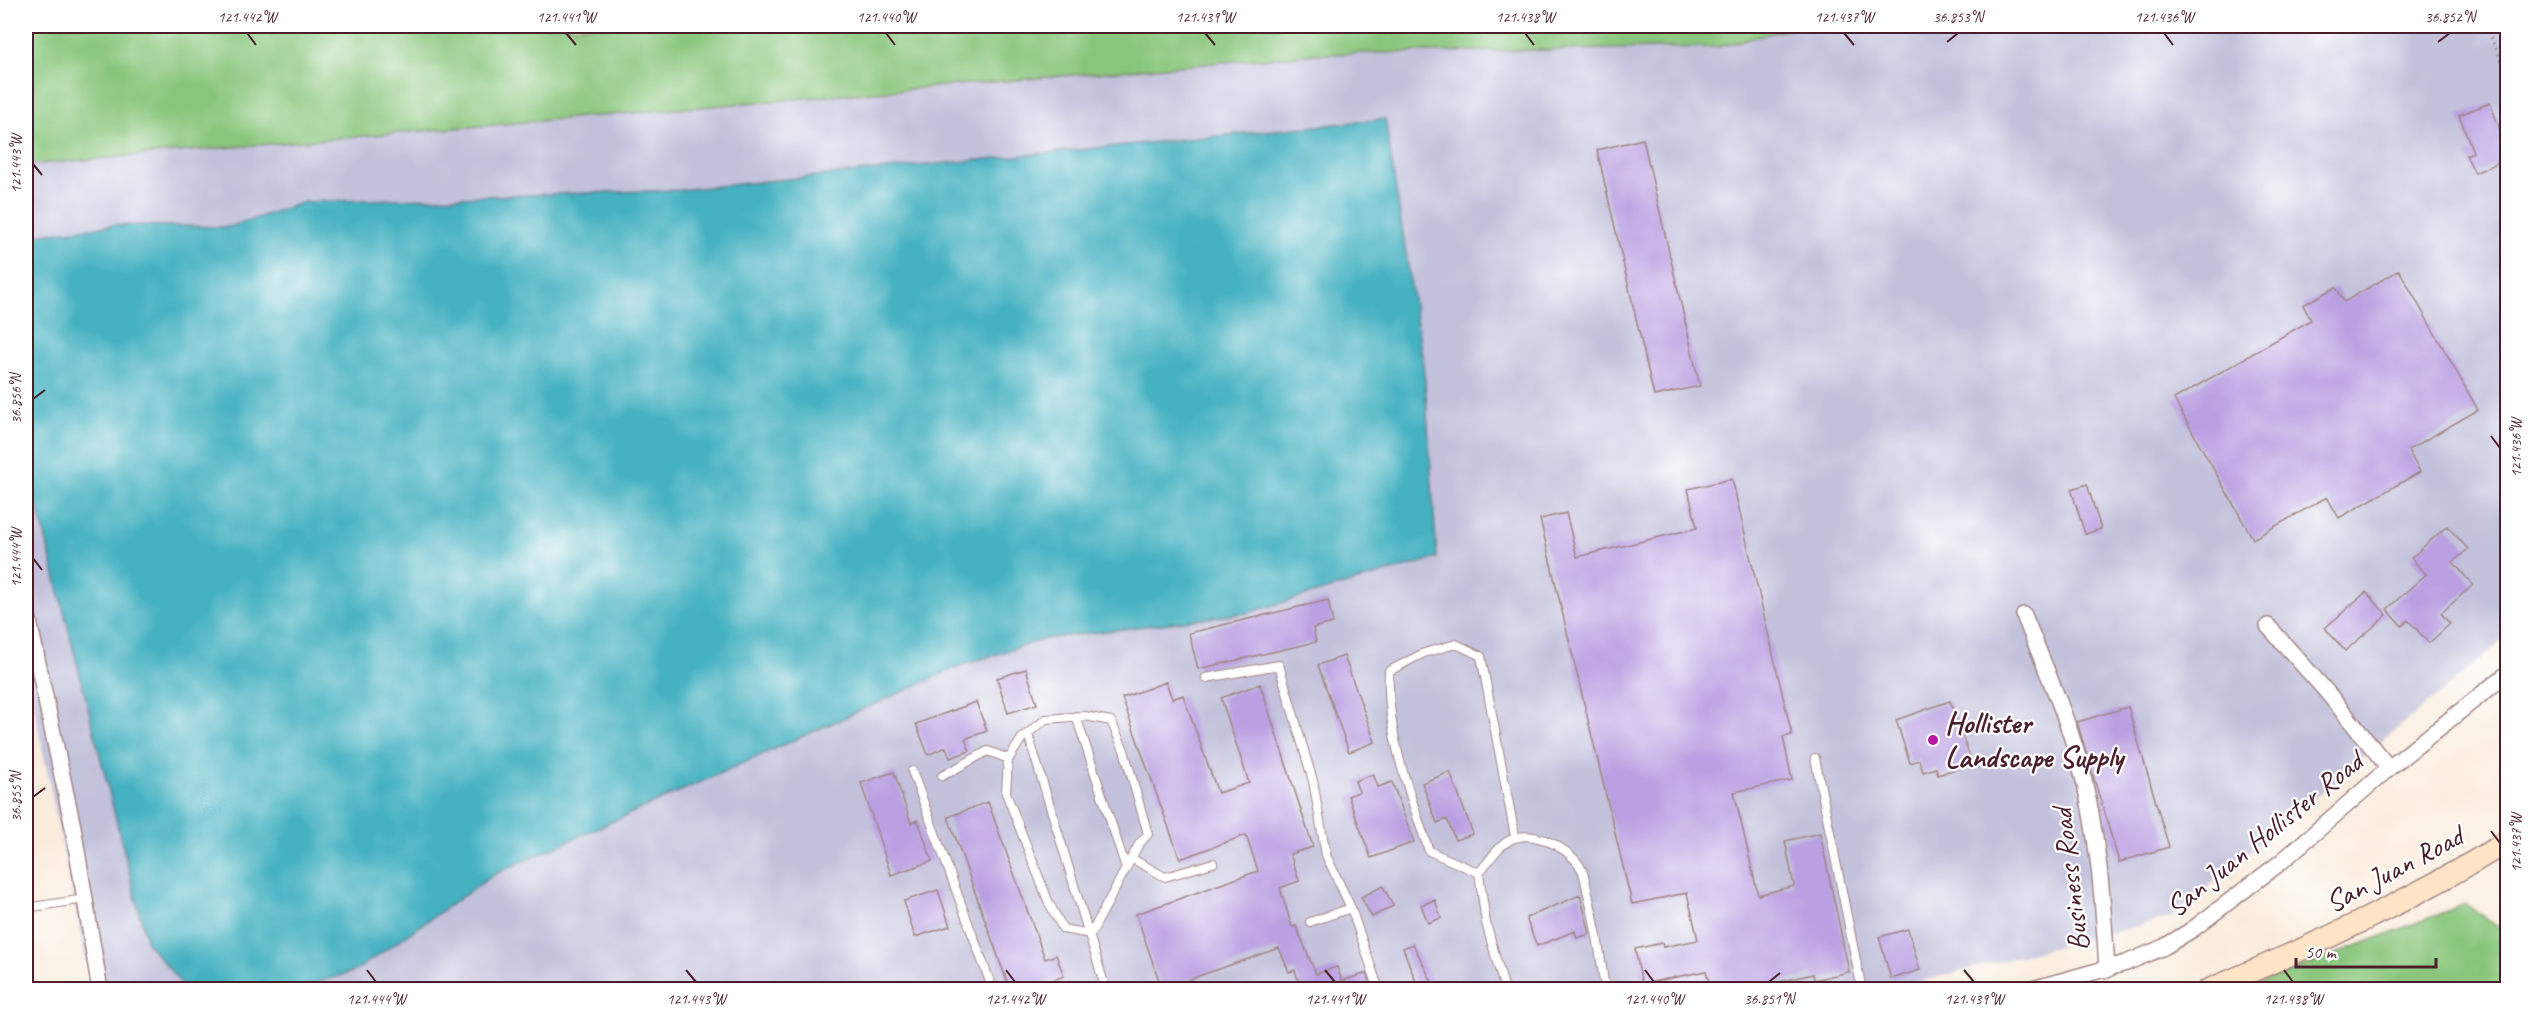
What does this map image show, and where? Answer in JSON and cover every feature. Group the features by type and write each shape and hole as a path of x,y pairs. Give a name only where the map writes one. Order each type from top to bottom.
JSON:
{"main road":[{"name":"San Juan Road","path":"2208,990 2342,932 2405,900 2508,841"}],"street":[{"path":"26,607 73,827 100,990"},
{"name":"Business Road","path":"2024,615 2067,724 2089,803 2101,871 2107,970"},
{"path":"2268,626 2390,768"},
{"name":"San Juan Hollister Road","path":"2029,990 2107,970 2164,947 2193,929 2281,862 2390,768 2508,673"}],"lane":[{"path":"1479,873 1429,851 1398,761 1388,695 1389,671 1424,653 1456,644 1481,657 1515,836"},
{"path":"1206,678 1279,665 1313,781 1326,855 1351,908 1379,990"},
{"path":"1076,716 1126,868"},
{"path":"1076,716 1111,721 1124,750 1148,834 1131,858 1091,934 1063,929 1049,903 1006,793 1010,759 1022,738 1046,719 1076,716"},
{"path":"1028,734 1091,934 1106,990"},
{"path":"942,776 988,752 1010,759"},
{"path":"1815,758 1862,990"},
{"path":"912,771 993,990"},
{"path":"1505,990 1486,923 1479,873 1494,853 1515,836 1533,836 1553,843 1582,868 1599,938 1605,990"},
{"path":"1131,858 1165,877 1213,863"},
{"path":"26,908 44,903 85,899"},
{"path":"1310,922 1351,908"}],"path":[{"path":"2488,32 2508,74"}],"shaded area":[{"path":"1800,26 2507,26 2507,637 2170,918 1891,989 92,989 26,668 26,165 1317,54 1717,47"}],"green space":[{"path":"26,26 1800,26 1717,47 1317,54 26,165"},
{"path":"2465,904 2507,933 2507,989 2244,989"}],"water":[{"path":"1385,119 1424,369 1437,558 1247,613 1044,639 960,666 495,874 355,971 296,989 186,989 147,943 26,460 26,236 116,225 229,227 304,202 679,190"}],"building":[{"path":"2490,103 2503,138 2508,136 2508,158 2475,173 2466,155 2473,152 2459,115"},
{"path":"1643,139 1700,386 1654,396 1597,150"},
{"path":"2399,270 2478,410 2408,450 2420,472 2339,518 2327,497 2253,539 2174,399 2311,320 2303,305 2336,287 2344,302"},
{"path":"1732,479 1792,735 1783,737 1792,780 1734,792 1758,895 1794,886 1785,841 1820,833 1849,972 1814,980 1813,974 1746,990 1711,990 1706,971 1642,984 1635,949 1662,943 1663,947 1698,940 1687,893 1632,904 1540,519 1566,513 1577,557 1697,528 1688,489"},
{"path":"2087,484 2101,529 2085,534 2071,489"},
{"path":"2447,526 2468,549 2453,562 2473,585 2441,613 2450,624 2429,643 2408,620 2402,626 2387,609 2426,574 2411,558"},
{"path":"2366,592 2387,615 2345,651 2325,628"},
{"path":"1328,600 1333,623 1313,628 1316,642 1198,669 1189,633"},
{"path":"1344,656 1375,742 1349,752 1318,665"},
{"path":"1026,669 1037,704 1008,713 997,678"},
{"path":"1166,682 1172,699 1183,695 1218,793 1249,783 1221,698 1260,684 1313,847 1290,854 1299,881 1280,888 1292,927 1296,926 1316,974 1337,967 1342,981 1367,973 1372,990 1301,990 1295,970 1289,972 1279,948 1162,989 1136,914 1258,871 1246,835 1180,859 1122,698"},
{"name":"Hollister Landscape Supply","path":"1950,701 1972,763 1938,775 1936,768 1923,772 1919,760 1910,763 1896,720"},
{"path":"976,702 987,731 965,739 970,751 950,758 946,747 928,755 916,724"},
{"path":"2128,707 2169,847 2119,862 2077,722"},
{"path":"894,772 911,823 918,820 932,861 891,875 861,783"},
{"path":"1450,772 1473,834 1455,840 1447,819 1437,823 1422,783"},
{"path":"1373,774 1378,787 1392,782 1414,842 1371,858 1348,796 1359,792 1355,781"},
{"path":"988,802 1045,959 1056,955 1064,976 1026,990 1010,990 948,817"},
{"path":"1383,886 1393,906 1372,917 1361,897"},
{"path":"938,890 950,926 915,937 904,901"},
{"path":"1580,895 1590,934 1577,938 1575,931 1537,946 1526,918"},
{"path":"1435,900 1441,918 1428,923 1421,905"},
{"path":"1908,929 1920,970 1891,979 1879,937"},
{"path":"1413,944 1436,990 1419,990 1403,948"}],"place":[{"name":"Hollister Landscape Supply","path":"1933,740"}]}
